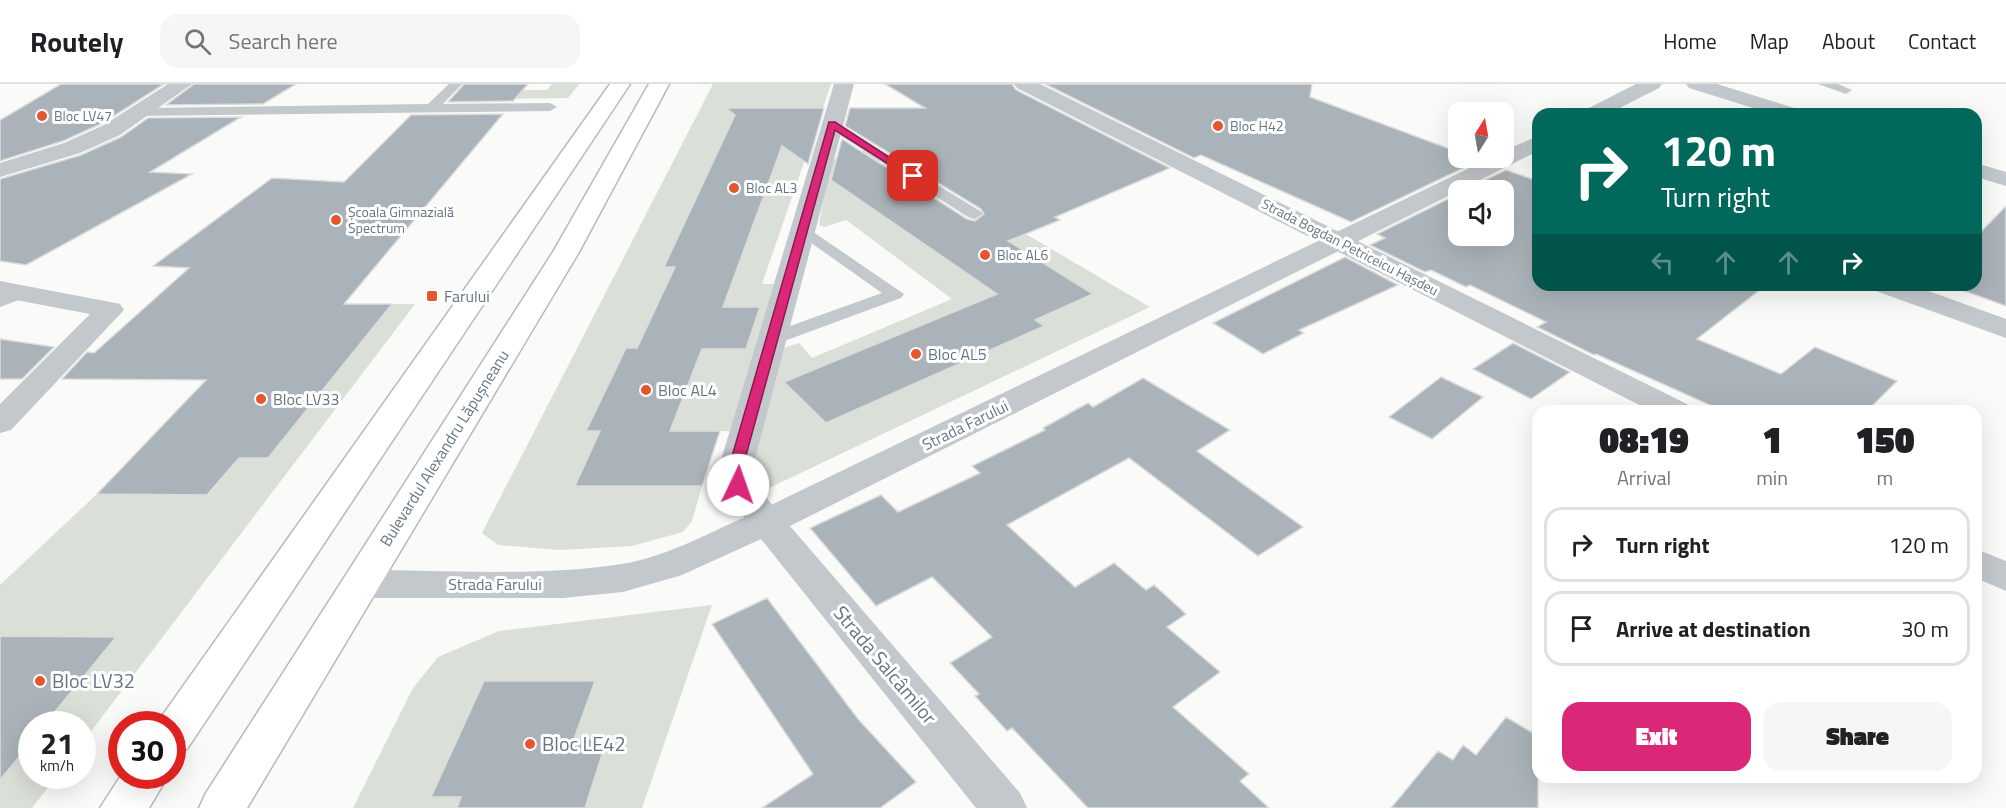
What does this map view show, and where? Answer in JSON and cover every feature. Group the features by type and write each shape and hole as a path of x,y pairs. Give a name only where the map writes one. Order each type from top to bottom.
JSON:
{"main road":[{"path":"186,716 620,84"},
{"name":"Bulevardul Alexandru Lăpușneanu","path":"222,808 566,252 659,84"},
{"path":"123,808 137,789"}],"street":[{"path":"0,170 72,148 111,130 182,84"},
{"name":"Strada Salcâmilor","path":"844,84 735,470 738,485 1004,808"},
{"name":"Strada Bogdan Petriceicu Hașdeu","path":"1024,84 1664,405"},
{"path":"1605,108 1652,84"},
{"path":"1696,84 1774,108"},
{"name":"Strada Farului","path":"360,584 562,585 623,578 669,565 767,522 1340,242 1532,145"},
{"path":"1982,172 2006,179"},
{"path":"1902,291 2006,329"},
{"path":"0,423 110,310 7,294"},
{"path":"1982,565 2006,577"}],"lane":[{"path":"432,108 456,84"},
{"path":"1824,84 1846,90"},
{"path":"140,112 550,107"},
{"path":"832,124 974,214"},
{"path":"772,339 895,294 803,230"}],"shaded area":[{"path":"552,84 579,84 568,98 496,99 504,90 547,90"},
{"path":"713,84 831,84 762,284 774,284 730,431 670,431 702,349 746,349 760,307 637,348 626,349 586,430 600,431 575,486 702,486 692,521 683,532 632,546 560,550 498,545 482,533"},
{"path":"864,150 881,161 829,179 997,294 784,382 826,423 1043,326 1035,320 1092,295 969,216 985,210 1150,307 769,488 752,467 783,348 799,343 812,358 952,299 846,220 824,227 819,225 830,160"},
{"path":"392,304 415,304 96,725 96,711 55,711 115,637 0,636 0,585 97,494 208,495 239,458 268,458"},
{"path":"712,605 642,808 585,808 607,740 574,739 595,681 484,681 431,796 461,797 457,808 353,808 413,688 438,657 499,631"},
{"path":"18,757 18,789 47,789 32,808 0,808 0,780"}],"building":[{"path":"61,84 164,84 103,123 63,141 0,161 0,120"},
{"path":"194,84 296,84 263,104 166,105"},
{"path":"464,84 528,84 513,101 448,102"},
{"path":"885,84 1012,84 1016,90 1170,168 1055,217 1060,220 1008,241 1093,294 1035,320 1044,326 826,423 784,382 997,294 831,180 842,139 967,219 975,221 984,214 981,209 845,126 850,108 925,108"},
{"path":"1045,84 1312,84 1310,97 1448,148 1448,168 1463,168 1351,222 1201,155 1194,158"},
{"path":"726,108 824,108 808,164 782,146 723,307 760,307 746,349 702,349 670,431 720,431 702,486 575,486 600,431 586,431 626,348 637,348 675,267 664,267 735,115"},
{"path":"503,114 344,304 392,304 268,458 239,458 207,495 97,494 206,380 62,379 87,352 94,353 189,268 153,266 272,178 344,182 411,115"},
{"path":"241,117 150,172 192,174 26,265 0,261 0,179 81,155 121,137 148,118"},
{"path":"1506,170 1532,179 1532,291 1758,291 1697,339 1781,374 1815,347 1897,381 1873,405 1710,405 1594,355 1537,327 1546,322 1470,285 1466,287 1431,270 1425,272 1370,245 1385,238 1377,234 1448,199 1448,246 1514,246 1514,180 1485,180"},
{"path":"2006,206 2006,306 1965,291 1982,291 1982,231"},
{"path":"1345,257 1398,285 1299,330 1304,333 1263,354 1213,323"},
{"path":"0,339 54,347 22,379 0,379"},
{"path":"1513,343 1570,372 1531,399 1473,369"},
{"path":"1441,377 1483,397 1432,439 1389,417"},
{"path":"1143,378 1230,430 1197,451 1303,527 1258,556 1129,458 1007,525 1075,587 1114,563 1146,590 1154,585 1186,614 1167,627 1220,672 1173,707 1249,774 1240,781 1269,808 1088,808 1012,728 1007,731 975,696 979,694 950,663 992,637 932,577 876,606 810,528 881,495 898,512 980,473 972,466 1045,430 1043,428 1088,403 1093,407"},
{"path":"767,598 858,719 916,782 880,808 762,808 813,774 712,624"},
{"name":"Bloc LV32","path":"0,636 116,637 56,711 18,711 18,758 0,780"},
{"name":"Bloc LE42","path":"484,681 595,681 574,739 607,739 585,808 457,808 461,797 431,797"},
{"path":"1506,717 1532,732 1532,783 1538,783 1538,808 1391,808 1438,751 1453,760 1463,745 1476,755"}],"place":[{"name":"Bloc LV47","path":"42,116"},
{"name":"Bloc H42","path":"1218,126"},
{"name":"Bloc AL3","path":"734,188"},
{"name":"Școala Gimnazială Spectrum","path":"336,220"},
{"name":"Bloc AL6","path":"985,255"},
{"name":"Farului","path":"432,296"},
{"name":"Bloc AL5","path":"916,354"},
{"name":"Bloc AL4","path":"646,390"},
{"name":"Bloc LV33","path":"261,399"},
{"name":"Bloc LV32","path":"40,681"},
{"name":"Bloc LE42","path":"530,744"}],"route":[{"path":"738,485 735,470 832,124 913,176"}]}
